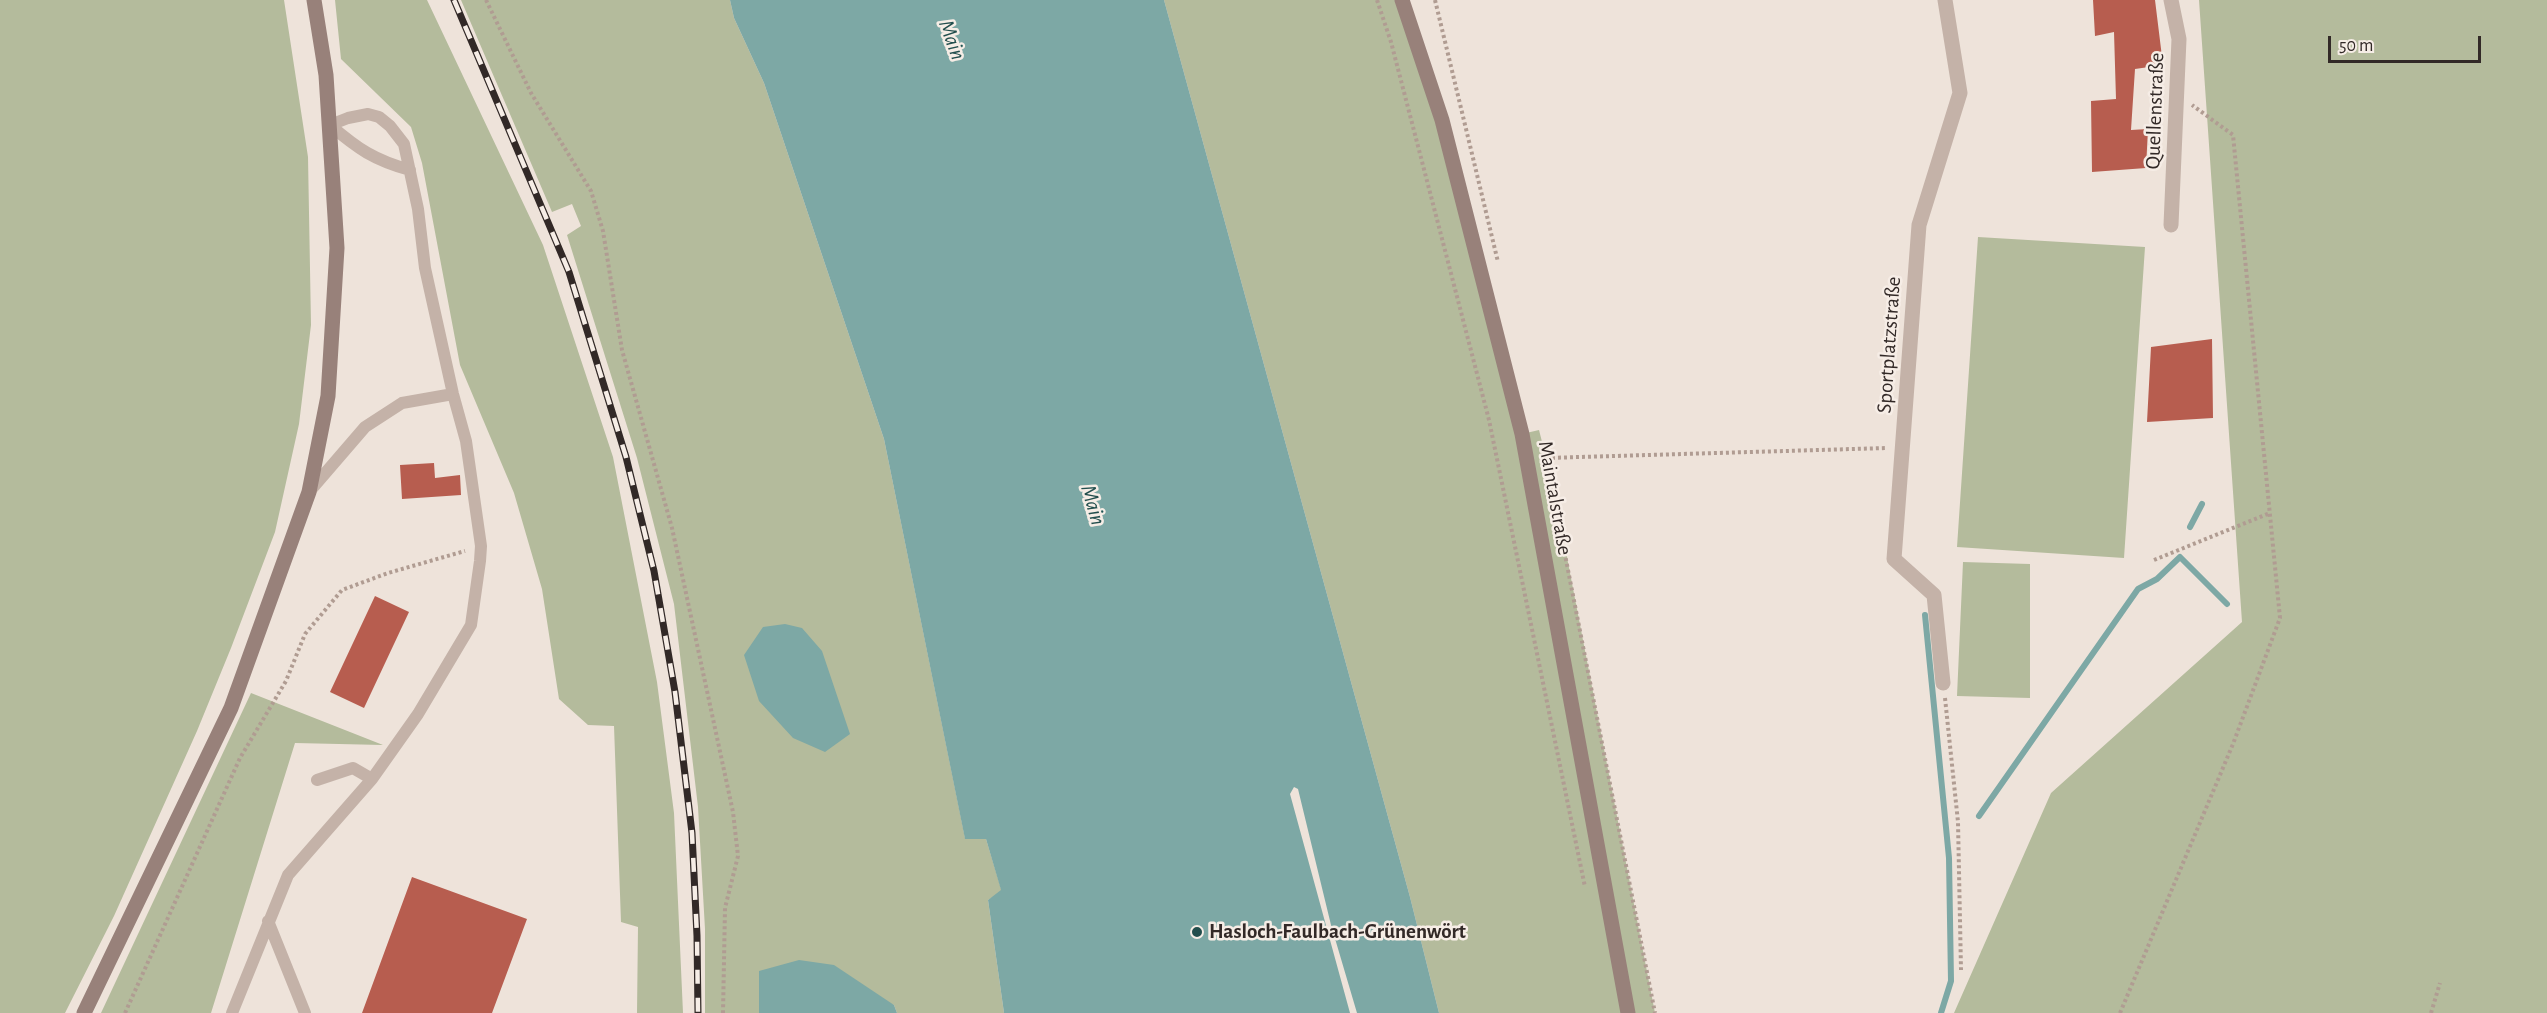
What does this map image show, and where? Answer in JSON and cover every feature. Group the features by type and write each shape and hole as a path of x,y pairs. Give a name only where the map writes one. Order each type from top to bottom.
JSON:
{"main road":[{"path":"84,1013 231,708 309,492 327,396 337,248 326,75 314,0"},
{"name":"Maintalstraße","path":"1402,0 1442,120 1522,434 1628,1013"}],"street":[{"name":"Sportplatzstraße","path":"1943,683 1934,595 1894,559 1919,225 1960,93 1945,0"},
{"name":"Quellenstraße","path":"2171,0 2179,39 2171,225"}],"lane":[{"path":"231,1013 288,875 372,779 418,714 471,625 481,546 466,441 453,394 425,268 418,209 410,170 404,144 390,126 379,117 368,114 348,118 330,126 382,163 410,170"},
{"path":"309,492 365,427 402,403 453,394"},
{"path":"316,780 353,768 372,779"},
{"path":"268,921 305,1013"}],"path":[{"path":"486,0 531,93 591,191 603,231 622,350 672,528 733,812 738,856 725,908 723,1013"},
{"path":"1377,0 1489,420 1586,890"},
{"path":"1435,0 1500,268"},
{"path":"2120,1013 2233,744 2280,618 2233,135 2176,94"},
{"path":"1546,458 1902,448"},
{"path":"1544,449 1655,1013"},
{"path":"2154,560 2270,513"},
{"path":"125,1013 240,758 286,681 305,634 342,590 388,573 481,546"},
{"path":"1943,683 1958,822 1961,970"},
{"path":"2431,1013 2440,983"}],"green space":[{"path":"0,0 284,0 308,157 311,325 299,424 275,532 197,731 114,916 65,1013 0,1013"},
{"path":"335,0 427,0 543,245 613,457 657,682 674,813 683,1013 637,1013 638,927 621,922 614,726 588,725 559,699 542,589 514,493 460,365 422,163 411,127 341,59"},
{"path":"461,0 730,0 734,18 764,83 884,439 965,838 986,839 1002,892 988,900 1004,1013 897,1013 894,1005 759,972 759,1013 705,1013 705,929 698,807 674,604 637,458 567,235 581,226 572,204 552,212"},
{"path":"1164,0 1402,0 1522,434 1539,430 1553,485 1655,1013 1439,1013 1410,897"},
{"path":"2199,0 2547,0 2547,1013 1954,1013 2051,793 2242,622"},
{"path":"1978,237 2145,247 2124,558 1957,547"},
{"path":"1963,562 2030,564 2030,698 1957,696"},
{"path":"251,693 383,745 295,743 211,1013 101,1013"}],"water":[{"name":"Main","path":"730,0 1164,0 1410,897 1439,1013 1357,1013 1331,925 1298,789 1294,787 1290,794 1350,1013 1004,1013 988,900 1001,890 986,839 965,839 884,439 764,83 734,18"},
{"path":"785,624 802,628 822,651 850,734 825,752 793,738 759,701 744,655 763,627"},
{"path":"799,960 834,965 894,1005 897,1013 759,1013 759,971"}],"building":[{"path":"2093,0 2155,0 2163,65 2135,69 2131,130 2148,129 2146,168 2092,172 2091,101 2116,99 2114,32 2095,36"},
{"path":"2212,339 2213,418 2147,422 2151,347"},
{"path":"434,463 435,478 460,475 461,495 402,499 400,465"},
{"path":"375,596 409,612 364,708 330,692"},
{"path":"412,877 527,919 492,1013 362,1013"}],"waterway":[{"path":"2190,527 2202,504"},
{"path":"1979,816 2138,589 2157,579 2180,557 2227,604"},
{"path":"1925,615 1949,858 1951,981 1941,1013"}],"railway":[{"path":"454,0 569,272 626,457 654,571 675,692 692,833 698,1013"}],"place":[{"name":"Hasloch-Faulbach-Grünenwört","path":"1197,932"}]}
